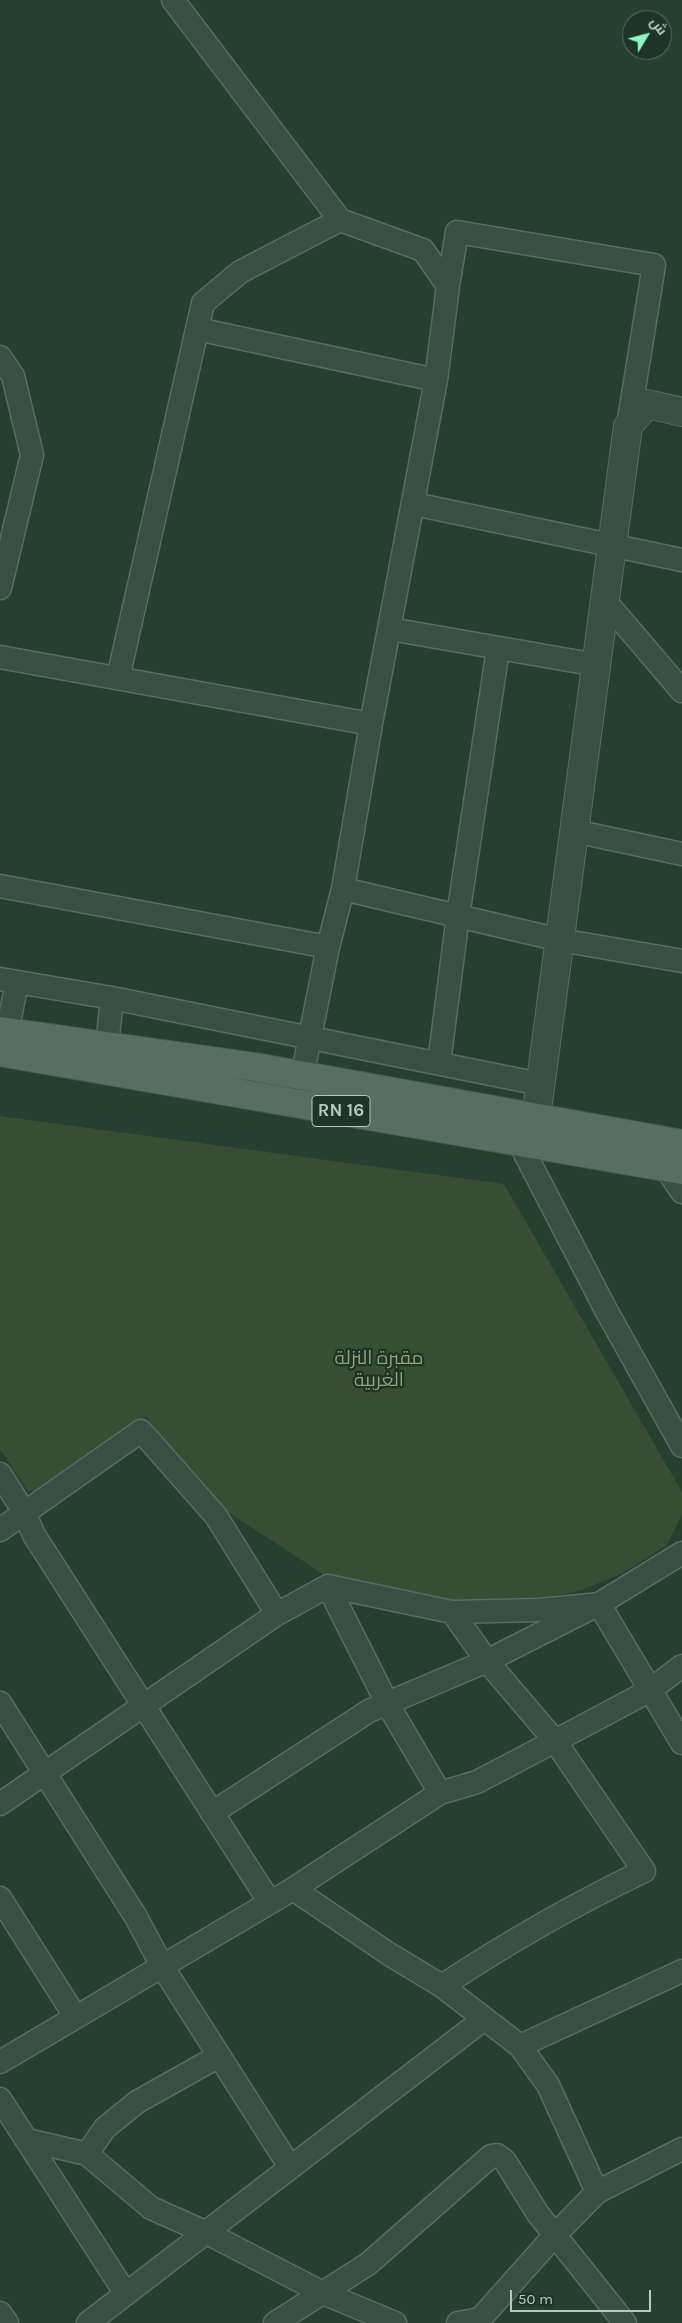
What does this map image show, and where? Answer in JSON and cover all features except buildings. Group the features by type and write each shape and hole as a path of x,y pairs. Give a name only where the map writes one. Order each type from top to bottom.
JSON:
{"main road":[{"name":"RN 16","path":"2,1038 107,1046 302,1076 682,1144"},
{"name":"RN 16","path":"2,1038 298,1103 673,1169"}],"street":[{"path":"173,0 340,220 423,250 448,286"},
{"path":"118,678 204,303 240,272 340,220"},
{"path":"298,1103 328,947 343,889 371,724 414,504 436,380 457,232 654,265 628,426 536,1118"},
{"path":"198,329 436,380"},
{"path":"0,357 12,376 32,455 0,588"},
{"path":"628,426 647,404 682,412"},
{"path":"414,504 682,560"},
{"path":"605,601 682,692"},
{"path":"390,630 596,665"},
{"path":"440,1064 458,916 498,648"},
{"path":"1,661 118,678 371,724"},
{"path":"574,831 682,854"},
{"path":"0,886 328,947"},
{"path":"343,889 560,940 682,961"},
{"path":"2,1038 8,981 112,998 540,1084"},
{"path":"107,1046 112,998"},
{"path":"519,1142 606,1310 682,1446"},
{"path":"673,1169 682,1192"},
{"path":"0,1530 142,1431 216,1516 277,1614"},
{"path":"0,1474 24,1512 34,1535 269,1901"},
{"path":"212,1812 369,1711 487,1661 599,1604 682,1553"},
{"path":"328,1586 387,1703 440,1793"},
{"path":"0,1804 277,1614 328,1586 452,1612 540,1610 599,1604"},
{"path":"599,1604 649,1691 682,1743"},
{"path":"442,1986 508,1942 568,1908 644,1871 555,1741 487,1661 452,1612"},
{"path":"0,2062 269,1901 293,1889 440,1793 477,1782 649,1691 682,1666"},
{"path":"0,1703 136,1917 162,1966 290,2167"},
{"path":"293,1889 389,1954 442,1986 520,2046 548,2085 597,2192"},
{"path":"0,1898 75,2016"},
{"path":"520,2046 682,1971"},
{"path":"88,2323 204,2232 484,2019"},
{"path":"87,2154 106,2128 137,2102 219,2056"},
{"path":"0,2099 126,2294"},
{"path":"27,2140 87,2154 150,2208 204,2232 323,2293 396,2323"},
{"path":"458,2323 482,2321 555,2235 597,2192 682,2149"},
{"path":"275,2323 368,2264 491,2156 497,2155 505,2161 538,2214 625,2323"},
{"path":"0,2313 7,2323"}],"green space":[{"name":"مقبرة النزلة الغربية","path":"0,1116 504,1184 682,1492 682,1514 667,1545 621,1574 579,1591 529,1602 460,1604 346,1589 217,1505 146,1416 36,1493 27,1490 0,1449"}]}
